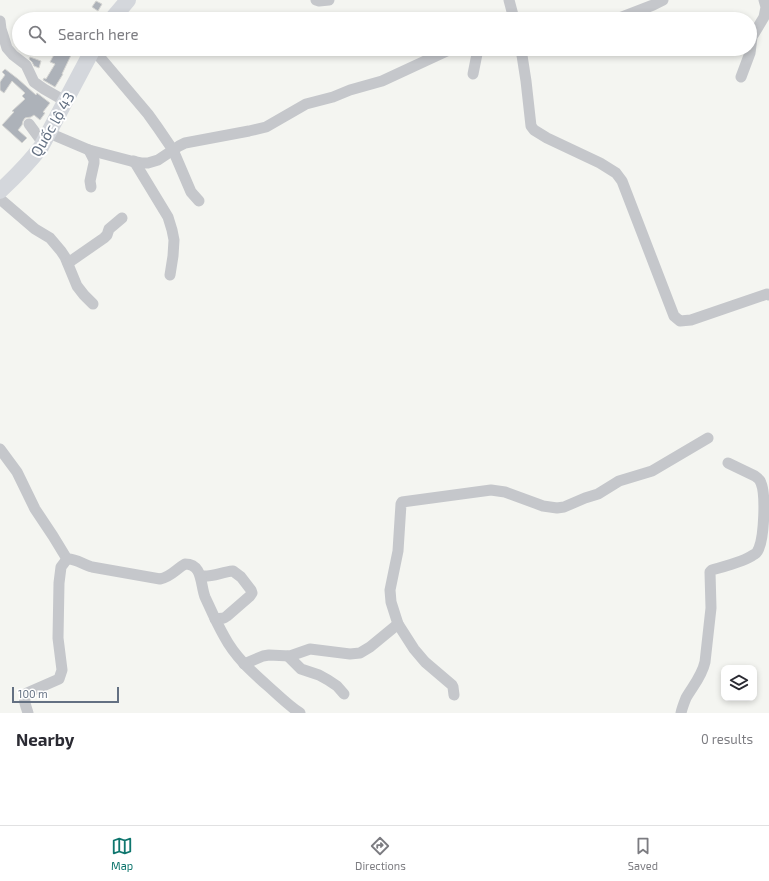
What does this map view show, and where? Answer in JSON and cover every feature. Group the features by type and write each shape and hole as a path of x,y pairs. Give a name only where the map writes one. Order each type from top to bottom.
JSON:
{"highway":[{"path":"118,12 128,0"},
{"name":"Quốc lộ 43","path":"0,191 26,166 46,138 89,56"}],"street":[{"path":"316,0 329,0"},
{"path":"509,0 512,12"},
{"path":"635,12 663,0"},
{"path":"757,29 764,17 766,7 764,0"},
{"path":"0,21 5,44 4,51"},
{"path":"14,56 26,65 34,82 44,90 65,101"},
{"path":"99,56 148,114 173,150 191,192 199,201"},
{"path":"29,124 46,138 141,163 148,162 158,160 179,146 192,142 266,127 306,104 382,81 436,56"},
{"path":"473,74 477,56"},
{"path":"522,56 531,126 534,130 547,138 600,163 616,173 622,181 674,316 680,321 691,320 767,294 769,295"},
{"path":"741,77 749,56"},
{"path":"89,150 94,160 90,181 91,187"},
{"path":"134,161 168,216 174,240 170,275"},
{"path":"0,199 35,229 50,238 61,251 77,286 84,296 93,304"},
{"path":"68,264 104,238 112,226 122,218"},
{"path":"454,695 453,688 419,656 407,640 398,624 391,602 390,590 398,551 402,502 491,490 505,492 543,506 557,508 564,507 598,494 619,481 652,471 708,438"},
{"path":"0,449 17,472 35,509 67,559"},
{"path":"681,713 686,698 704,669 710,608 710,572 754,555 759,549 763,518 762,488 765,484 755,476 728,463"},
{"path":"67,559 75,559 92,567 160,579 169,576 185,564 193,565 197,568 201,576 203,591 224,638 244,664 286,703 300,713"},
{"path":"28,713 24,696 27,693 59,679 61,674 62,670 58,638 59,583 61,567 67,559"},
{"path":"201,576 213,576 233,571 240,577 252,593 224,618 215,619"},
{"path":"244,664 263,656 296,655 310,649 350,654 360,652 370,647 398,624"},
{"path":"288,656 301,669 319,675 328,680 337,686 344,694"}],"building":[{"path":"96,1 102,4 98,11 92,7"},
{"path":"53,56 71,56 63,74 55,87 43,80 44,78 46,79 55,64 50,62"},
{"path":"30,57 41,61 39,68 34,66 29,59"},
{"path":"5,69 36,95 37,93 50,103 43,112 45,113 40,120 34,115 25,118 18,130 27,138 22,143 2,125 14,112 12,111 25,99 22,96 25,93 12,81 4,93 0,90 0,82 5,75 2,72"}]}
